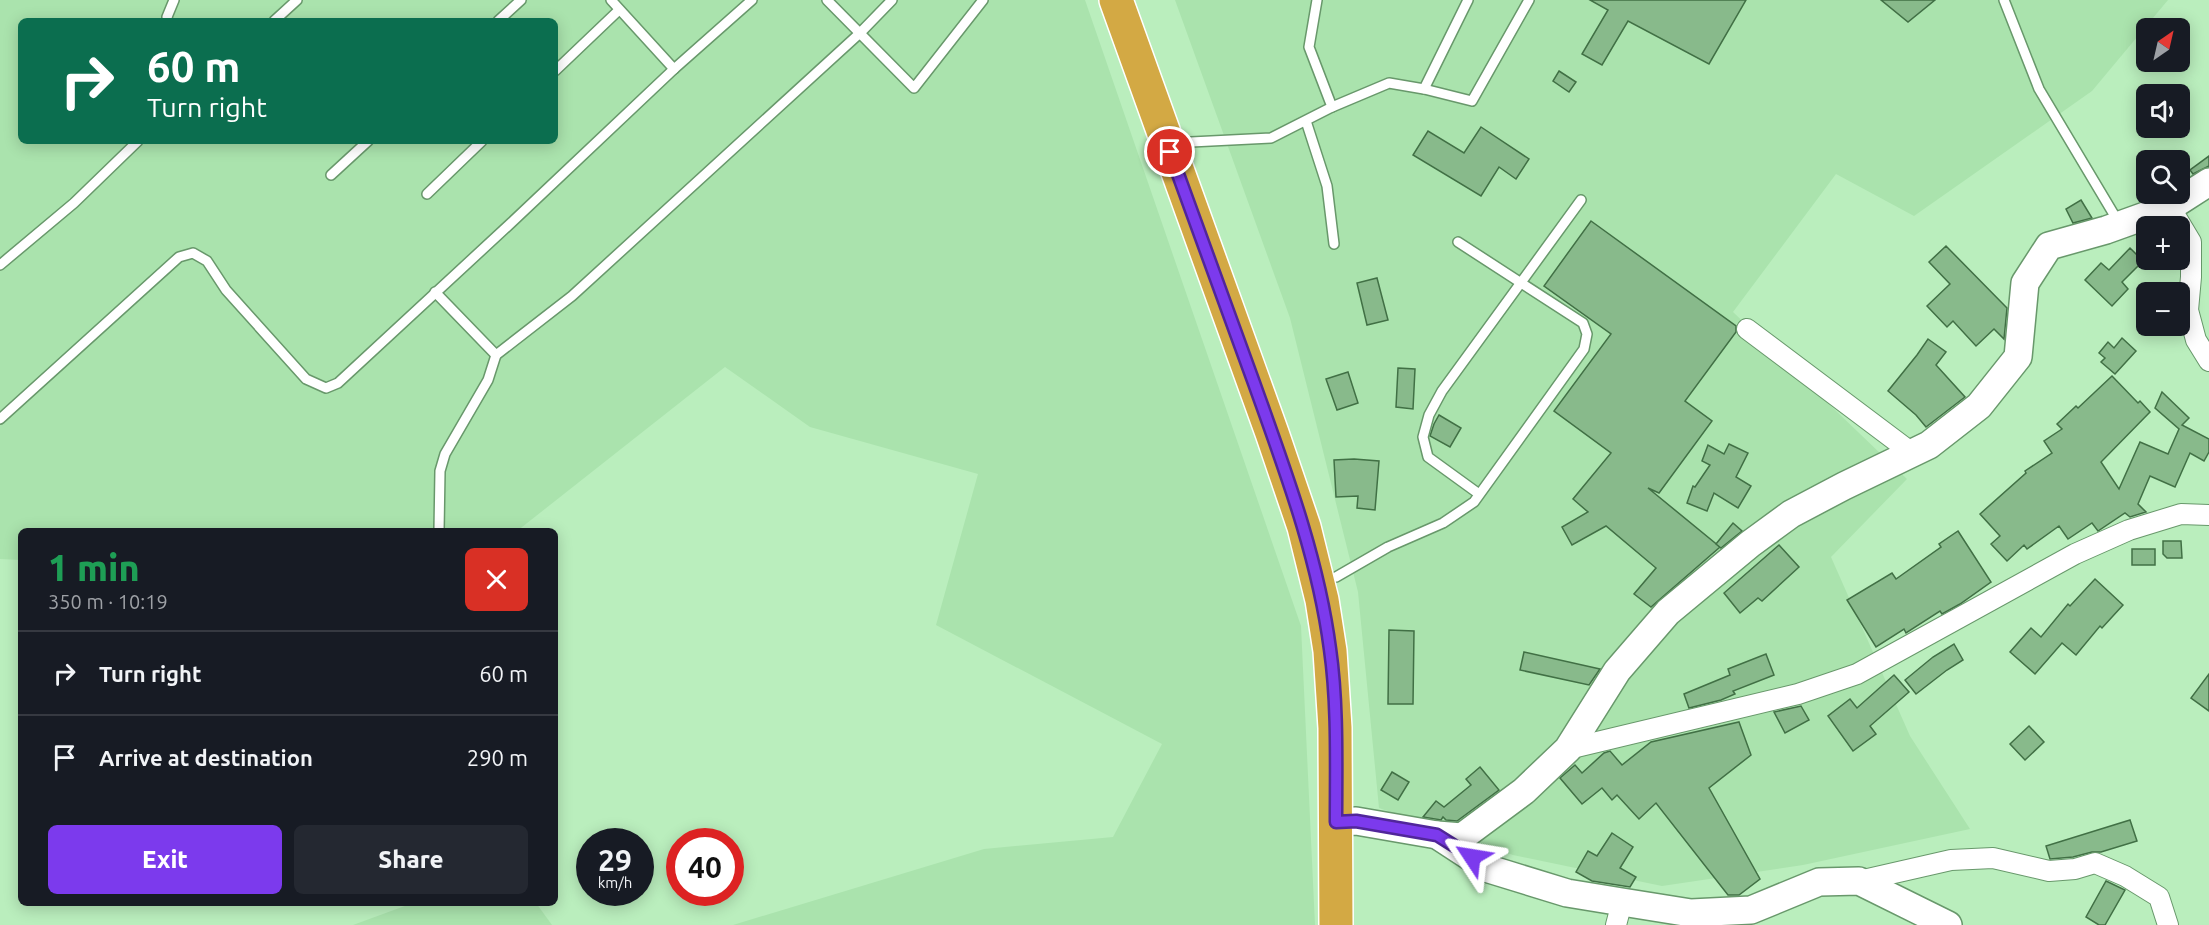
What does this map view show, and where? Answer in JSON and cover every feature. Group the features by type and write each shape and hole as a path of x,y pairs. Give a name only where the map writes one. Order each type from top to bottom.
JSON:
{"highway":[{"path":"1116,0 1304,527 1322,600 1330,651 1336,764 1346,821"},
{"path":"1137,0 1191,142 1319,512 1336,577 1350,649 1356,763 1346,821 1346,918"}],"street":[{"path":"1346,821 1462,837 1524,791 1568,749 1617,671 1668,612 1750,544 1791,514 1929,445 1979,406 2018,357 2025,283 2049,246 2170,207 2209,182"},
{"path":"2170,207 2191,242 2188,310 2196,340 2209,361"},
{"path":"1747,328 1912,453"},
{"path":"1568,749 1798,694 1857,674 2075,554 2129,530 2181,514 2209,515"},
{"path":"1437,835 1489,869 1567,893 1619,914 1752,910 1819,882 1859,880 1951,860 1993,858 2049,871 2075,869 2095,863 2125,876 2159,897 2168,925"},
{"path":"1859,880 1948,925"}],"lane":[{"path":"167,18 174,0"},
{"path":"277,18 297,0"},
{"path":"501,18 520,0"},
{"path":"611,0 674,69"},
{"path":"0,419 179,257 193,253 207,261 226,290 306,379 326,388 338,383 674,69 752,0"},
{"path":"827,0 915,88 983,0"},
{"path":"439,528 440,471 445,454 488,380 496,355 572,296 860,33 892,0"},
{"path":"1317,0 1309,47 1332,107"},
{"path":"1424,89 1468,0"},
{"path":"1191,142 1271,138 1332,107 1389,83 1472,100 1529,0"},
{"path":"2004,0 2039,89 2120,225"},
{"path":"558,68 618,10"},
{"path":"1306,121 1327,186 1334,244"},
{"path":"0,265 74,203 135,144"},
{"path":"331,175 365,144"},
{"path":"427,194 479,144"},
{"path":"1479,494 1428,457 1423,437 1429,415 1442,392 1581,200"},
{"path":"1336,577 1388,547 1443,523 1474,502 1584,349 1587,334 1583,323 1458,242"},
{"path":"435,292 496,355"}],"shaded area":[{"path":"0,0 1085,0 1301,626 1315,925 733,925 984,849 1113,837 1162,744 936,625 978,474 810,427 725,367 521,528 18,528 18,560 0,559"},
{"path":"1175,0 2168,0 2153,18 2136,18 2136,38 2092,91 1914,216 1836,174 1733,312 1907,479 1831,557 1910,736 1970,829 1803,865 1662,886 1513,855 1379,808 1358,592 1290,318"},
{"path":"405,906 538,906 552,925 353,925"}],"building":[{"path":"1590,0 1746,0 1709,64 1628,21 1602,65 1582,54 1608,10"},
{"path":"1881,0 1935,0 1908,22"},
{"path":"1559,71 1576,82 1569,92 1553,81"},
{"path":"1481,127 1529,159 1516,179 1499,167 1481,196 1413,155 1428,131 1464,153"},
{"path":"2209,156 2209,166 2193,174 2190,170"},
{"path":"2081,200 2092,218 2073,223 2066,209"},
{"path":"1591,221 1736,326 1736,332 1685,401 1712,421 1659,493 1648,488 1720,547 1651,607 1634,594 1656,568 1606,526 1572,545 1562,527 1588,512 1573,499 1611,453 1554,411 1611,334 1544,286"},
{"path":"1946,246 2007,308 2004,339 1994,329 1976,346 1953,321 1947,327 1927,306 1950,284 1929,262"},
{"path":"2130,248 2136,254 2136,268 2122,282 2128,289 2112,306 2085,280 2101,263 2109,270"},
{"path":"1377,278 1388,320 1367,325 1357,283"},
{"path":"2122,338 2136,351 2115,374 2101,362 2105,358 2099,353 2108,342 2114,348"},
{"path":"1928,339 1946,352 1936,365 1965,397 1926,427 1916,415 1888,391"},
{"path":"1398,368 1415,369 1413,409 1396,407"},
{"path":"1348,372 1358,403 1337,410 1326,379"},
{"path":"2112,376 2150,412 2101,462 2119,489 2140,442 2168,454 2179,429 2155,408 2162,392 2189,418 2182,425 2209,439 2209,452 2204,461 2190,453 2175,487 2150,476 2138,504 2146,512 2130,517 2125,513 2098,531 2092,523 2068,539 2059,526 2027,549 2024,545 2007,561 1991,544 2000,536 1980,514 2026,473 2025,471 2052,453 2044,441 2062,429 2057,424"},
{"path":"1439,415 1461,428 1450,447 1430,436"},
{"path":"1729,444 1748,453 1736,477 1751,486 1738,508 1714,493 1707,511 1687,503 1693,486 1695,487 1710,465 1702,461 1708,445 1724,454"},
{"path":"1334,460 1379,461 1375,510 1357,508 1358,496 1336,497"},
{"path":"1733,523 1742,531 1721,548 1716,544"},
{"path":"1958,531 1991,582 1960,604 1942,614 1940,611 1906,633 1904,629 1876,647 1847,600 1892,573 1896,579 1941,547 1939,544"},
{"path":"2163,541 2181,541 2182,558 2167,558 2163,554"},
{"path":"1779,545 1799,567 1762,601 1758,598 1740,613 1724,593"},
{"path":"2132,549 2155,549 2155,565 2132,565"},
{"path":"2095,579 2123,605 2102,628 2100,626 2076,655 2062,643 2035,674 2010,652 2031,628 2041,637 2068,604 2070,606"},
{"path":"1389,630 1414,631 1413,704 1388,704"},
{"path":"1954,644 1963,660 1916,694 1905,680 1933,657"},
{"path":"1524,652 1600,669 1589,685 1520,670"},
{"path":"1766,654 1774,675 1733,691 1735,694 1721,700 1689,708 1684,694 1730,675 1728,669"},
{"path":"2209,674 2209,711 2191,698"},
{"path":"1894,675 1909,692 1870,726 1876,734 1853,751 1828,716 1850,699 1857,708"},
{"path":"1801,706 1809,720 1785,733 1774,712"},
{"path":"1739,722 1751,755 1709,788 1760,879 1739,895 1728,895 1656,803 1639,819 1617,795 1612,800 1602,788 1582,804 1560,778 1575,765 1582,773 1604,753 1610,751 1622,765 1651,742"},
{"path":"2029,726 2044,742 2025,760 2010,744"},
{"path":"1480,767 1499,790 1457,821 1446,820 1443,817 1441,820 1423,817 1436,801 1444,807 1471,785 1466,779"},
{"path":"1392,772 1409,782 1398,800 1381,790"},
{"path":"2130,820 2137,841 2101,852 2050,859 2046,846"},
{"path":"1612,833 1633,847 1620,868 1636,877 1630,887 1592,881 1576,872 1588,851 1597,856"},
{"path":"2106,881 2125,890 2105,925 2099,925 2086,917"}],"route":[{"path":"1170,152 1304,527 1322,600 1330,651 1336,746 1336,822 1356,821 1437,835 1472,857"}]}
